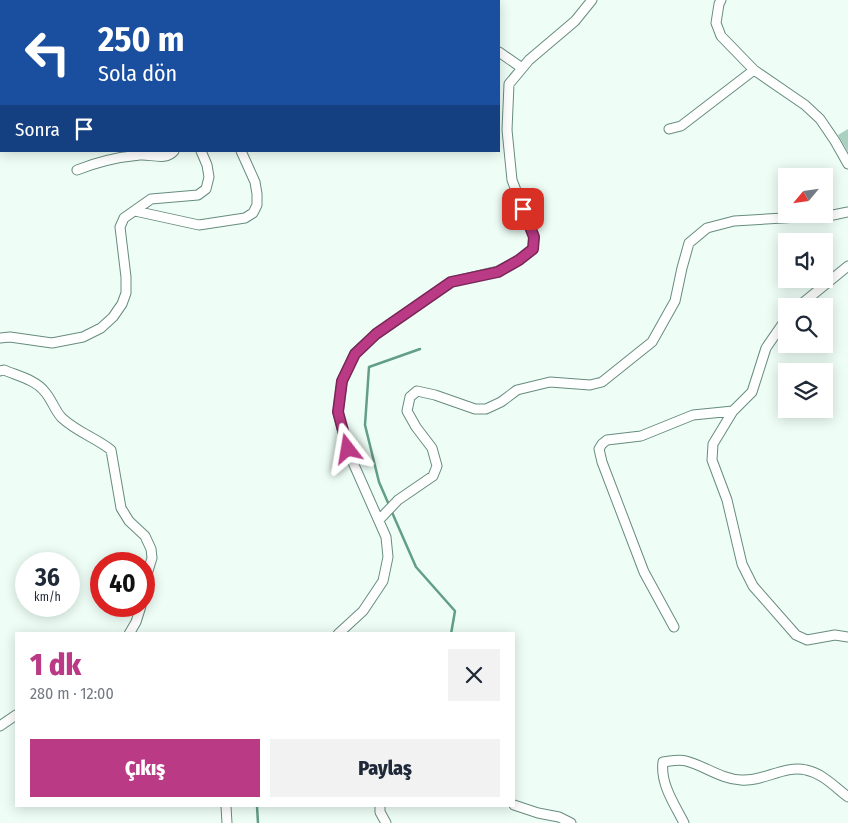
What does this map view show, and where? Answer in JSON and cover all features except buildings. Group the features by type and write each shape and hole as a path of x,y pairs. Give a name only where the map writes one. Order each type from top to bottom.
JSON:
{"street":[{"path":"340,632 363,611 383,581 388,557 386,537 348,449 338,412 342,381 355,354 376,334 419,304 451,282 498,272 519,260 533,249 534,237 512,180 507,130 509,84 529,60 575,21 592,0"},
{"path":"721,0 716,23 721,36 754,70 805,105 820,119 848,164"},
{"path":"500,53 522,68"},
{"path":"669,129 681,126 754,70"},
{"path":"77,170 96,162 140,155 160,157 171,155 173,152"},
{"path":"0,338 10,337 52,343 83,337 107,323 122,304 126,292 120,227 124,218 151,199 198,195 206,189 209,177 207,165 201,152"},
{"path":"135,211 199,225 245,218 253,213 257,205 257,194 255,182 241,152"},
{"path":"379,520 398,500 433,476 438,466 432,448 416,427 407,411 410,397 417,391 435,395 475,409 486,409 501,402 517,390 550,382 590,385 602,382 652,342 675,302 689,244 707,228 734,221 833,215 848,212"},
{"path":"809,298 848,266"},
{"path":"778,331 766,348 752,392 733,411 713,444 712,460 727,500 742,564 753,586 796,635 807,640 835,635 848,637"},
{"path":"0,371 4,370 36,383 46,392 62,418 78,431 111,450 121,508 129,521 145,536 151,552"},
{"path":"674,627 644,572 602,462 600,449 607,440 641,436 694,415 733,411"},
{"path":"130,632 138,617"},
{"path":"0,726 15,716"},
{"path":"684,823 665,784 662,768 663,762 686,761 722,777 739,780 748,780 786,770 804,769 828,780 848,797"},
{"path":"515,805 558,817 571,823"},
{"path":"226,807 227,823"},
{"path":"380,807 380,812 386,823"}],"waterway":[{"path":"389,505 379,482 365,425 369,367 420,349"},
{"path":"391,510 416,567 455,611 451,632"},
{"path":"257,807 258,823"}],"route":[{"path":"348,449 338,412 342,381 355,354 376,334 451,282 498,272 519,260 533,249 534,237 523,209"}]}
